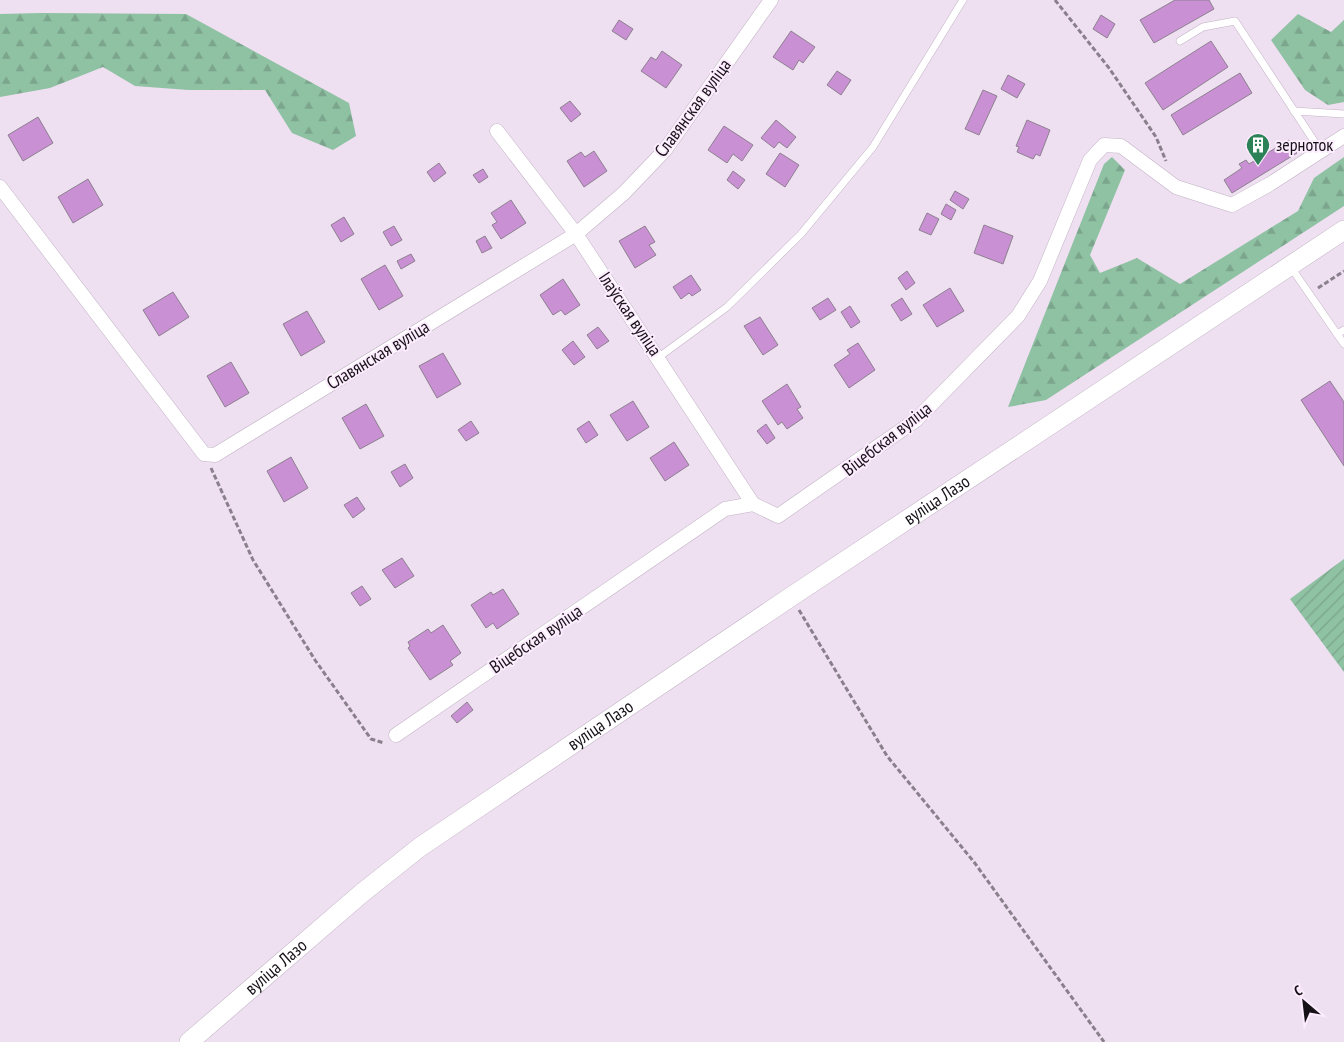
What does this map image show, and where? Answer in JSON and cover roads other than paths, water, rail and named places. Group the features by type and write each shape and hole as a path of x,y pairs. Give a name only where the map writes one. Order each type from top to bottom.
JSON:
{"main road":[{"name":"вуліца Лазо","path":"189,1042 362,893 420,847 792,596 1344,230"}],"street":[{"name":"Славянская вуліца","path":"0,187 204,454 215,455 576,234 624,193 665,150 771,0"},
{"name":"Ілаўская вуліца","path":"497,131 576,234 659,357 753,504"},
{"name":"Віцебская вуліца","path":"396,735 725,509 753,504 778,516 916,420 1018,316 1040,281 1090,160 1104,145 1121,146 1176,187 1232,205 1270,184 1344,136"}],"lane":[{"path":"659,357 727,307 800,234 873,148 964,0"},
{"path":"1180,41 1203,27 1235,20 1320,150"},
{"path":"1294,111 1340,116 1344,114"},
{"path":"1290,266 1344,344"},
{"path":"1337,334 1344,330"}],"place":[{"name":"зерноток","path":"1258,166"}]}
